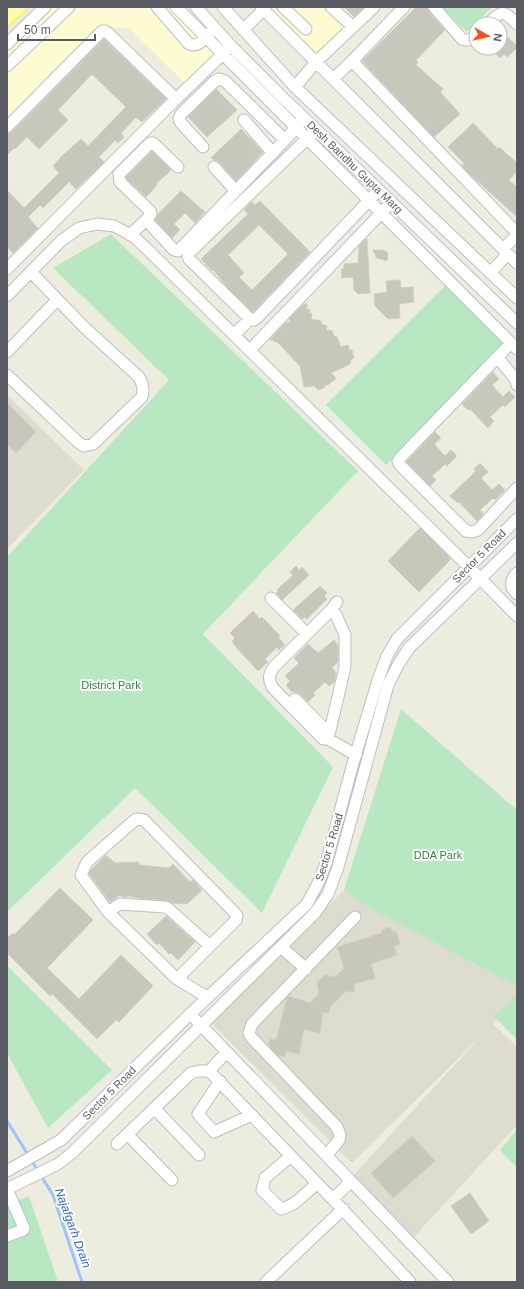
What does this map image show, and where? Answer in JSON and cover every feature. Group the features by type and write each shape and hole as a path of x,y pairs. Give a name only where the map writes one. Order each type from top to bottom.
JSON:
{"main road":[{"path":"7,18 19,7"}],"street":[{"path":"7,44 45,7"},
{"path":"7,66 69,7"},
{"path":"157,7 192,46 197,45 206,38 215,28"},
{"path":"176,7 206,38 227,50 296,127 514,346 498,358 402,456 398,461 400,465 466,531 472,532 478,530 517,488"},
{"name":"Desh Bandhu Gupta Marg","path":"196,7 215,28 227,50 304,118 517,324"},
{"name":"Desh Bandhu Gupta Marg","path":"223,7 294,87 517,298"},
{"path":"283,7 306,29"},
{"path":"331,7 349,31"},
{"path":"294,87 316,62 374,7"},
{"path":"333,79 404,7"},
{"path":"434,7 462,39 468,41"},
{"path":"243,30 264,8 517,263"},
{"path":"496,16 503,13 507,14 517,24"},
{"path":"7,128 102,31 108,33 176,99"},
{"path":"9,263 227,50"},
{"path":"352,61 517,234 490,273"},
{"path":"203,147 181,123 179,118 186,108 219,79 225,81 285,140"},
{"path":"146,220 174,250 178,251 273,153 304,118"},
{"path":"244,120 273,153"},
{"path":"250,319 189,259 188,256 190,252 316,130"},
{"path":"130,235 151,214 150,211 120,182 119,174 150,143 153,142 178,166"},
{"path":"214,167 236,191"},
{"path":"234,335 250,319 254,320 257,318 379,190"},
{"path":"250,350 391,202"},
{"path":"7,296 61,242 79,228 97,224 114,226 130,235 148,250 250,350 517,616"},
{"path":"7,375 84,446 93,444 142,397 144,390 143,383 139,377 57,300 31,272"},
{"path":"7,352 57,300"},
{"path":"498,358 516,380 517,385"},
{"name":"Sector 5 Road","path":"7,1171 61,1140 207,997 307,904 319,881 326,863 378,680 387,656 397,639 517,518"},
{"name":"Sector 5 Road","path":"8,1189 58,1164 72,1153 315,913 328,894 338,867 388,685 398,665 409,648 517,543"},
{"path":"517,573 512,578 511,583 512,588 517,594"},
{"path":"271,598 307,634"},
{"path":"334,606 336,615 345,635 345,668 329,736 324,739 272,687 269,680 269,674 274,667 307,634 334,606"},
{"path":"295,699 329,736 356,755"},
{"path":"176,979 236,920 236,916 144,820 136,819 87,862 81,875 108,912 176,979 207,997"},
{"path":"108,912 120,904 165,907 210,946"},
{"path":"327,1155 339,1140 340,1135 337,1127 249,1033 252,1024 355,917"},
{"path":"281,947 306,969"},
{"path":"190,1014 448,1282"},
{"path":"209,1071 227,1052"},
{"path":"117,1144 191,1073 209,1071 343,1209 410,1282"},
{"path":"220,1081 198,1114 214,1132 252,1115"},
{"path":"154,1108 200,1155"},
{"path":"128,1134 172,1180"},
{"path":"292,1156 265,1178 262,1190 281,1209 286,1208 298,1201 317,1183"},
{"path":"333,1199 351,1181"},
{"path":"7,1236 23,1230 24,1228 12,1211 8,1189"},
{"path":"266,1282 343,1209"}],"shaded area":[{"path":"45,7 175,7 224,57 191,89 129,28 103,26 7,125 7,46"},
{"path":"270,7 330,7 352,28 321,57"},
{"path":"7,395 84,470 7,549"},
{"path":"344,890 517,985 517,995 493,1024 517,1047 517,1125 413,1238 350,1179 484,1033 352,1163 212,1024"}],"green space":[{"path":"441,7 492,7 483,16 468,16 467,32"},
{"name":"District Park","path":"111,234 358,471 203,634 333,767 262,913 135,788 7,912 7,557 169,380 53,268"},
{"path":"448,283 507,342 386,465 326,405"},
{"name":"DDA Park","path":"401,709 517,810 517,986 372,909 344,890"},
{"path":"7,965 112,1070 48,1128 7,1053"},
{"path":"517,994 517,1040 494,1016"},
{"path":"517,1130 517,1168 500,1150"},
{"path":"29,1196 58,1282 7,1282 7,1204"}],"building":[{"path":"344,7 364,7 354,17"},
{"path":"416,7 427,7 429,12 445,30 416,60 418,62 416,65 443,89 440,92 460,114 434,137 362,61"},
{"path":"508,38 517,46 517,48 507,57"},
{"path":"104,39 166,99 142,122 136,117 121,133 124,137 118,143 115,140 99,157 104,162 76,189 69,182 43,208 40,205 28,217 38,228 13,253 7,247 7,190 24,208 59,173 53,166 62,156 81,139 88,146 126,107 92,74 58,110 68,120 39,149 27,137 7,155 7,135 12,132"},
{"path":"216,89 237,110 207,137 188,117"},
{"path":"473,123 498,149 499,147 517,163 517,171 509,180 517,187 517,217 462,166 464,163 448,147"},
{"path":"241,129 263,152 236,181 219,162 211,158"},
{"path":"152,151 171,170 156,184 157,185 146,197 126,177"},
{"path":"181,191 205,212 195,223 185,213 174,224 180,230 172,238 155,220 158,214"},
{"path":"260,201 310,252 253,312 201,259 248,214 244,210 252,202 255,205","holes":["259,225 288,254 252,290 239,277 244,273 228,255"]},
{"path":"366,239 370,293 358,294 354,290 353,277 342,278 341,269 344,269 344,264 358,263 358,247"},
{"path":"373,250 383,250 388,253 387,261 377,258"},
{"path":"400,280 401,288 413,287 414,302 399,304 400,318 388,319 375,306 374,294 387,292 386,281"},
{"path":"304,304 307,304 307,309 310,310 309,313 312,313 311,319 321,321 322,324 327,326 326,330 332,331 334,336 337,337 341,347 348,345 349,350 352,350 354,358 351,359 350,364 331,373 336,378 328,385 325,385 324,388 318,390 314,386 304,387 300,366 277,342 270,340 285,323 291,322 289,319"},
{"path":"493,372 499,379 492,385 503,397 509,391 515,397 505,407 503,405 490,417 494,421 488,428 470,409 468,410 462,404"},
{"path":"7,403 36,432 16,453 7,444"},
{"path":"435,432 441,438 434,444 445,456 451,450 457,456 447,466 445,464 432,476 436,480 430,486 406,462"},
{"path":"480,463 488,472 481,478 492,490 499,484 505,490 495,500 493,498 480,510 483,514 477,521 459,502 458,503 450,496 471,476 476,470 474,469"},
{"path":"420,528 451,559 419,592 388,561"},
{"path":"296,566 299,570 302,567 309,575 282,600 276,593 278,591 277,590 293,575 290,572"},
{"path":"320,586 327,593 324,596 327,599 307,619 305,617 302,619 293,610"},
{"path":"253,611 260,619 262,617 280,636 278,637 285,645 279,650 277,647 265,659 268,662 258,671 235,646 232,641 235,638 230,633"},
{"path":"334,640 338,645 338,662 332,667 336,673 334,682 329,686 325,682 313,693 315,695 308,702 300,694 293,691 292,692 286,685 290,681 285,676 299,663 294,658 308,644 318,653"},
{"path":"106,855 115,863 139,862 139,865 169,868 173,864 190,882 193,880 202,890 187,904 172,903 166,900 144,899 128,896 123,897 120,895 110,902 89,874"},
{"path":"60,888 93,920 47,968 79,999 121,955 153,986 119,1022 116,1020 97,1039 52,994 50,996 7,953 7,938 13,933 14,935"},
{"path":"166,916 195,942 178,960 171,953 169,954 159,943 157,945 147,934"},
{"path":"390,927 392,932 396,931 400,944 394,946 397,955 371,964 375,978 354,984 355,991 345,992 330,1007 329,1013 323,1012 320,1033 304,1029 299,1054 286,1051 285,1057 278,1055 269,1046 270,1039 276,1040 288,996 310,1003 319,994 317,982 325,975 335,977 344,968 337,947 382,933 381,930"},
{"path":"412,1136 435,1161 393,1198 371,1173"},
{"path":"470,1193 489,1221 471,1234 451,1206"}],"waterway":[{"name":"Najafgarh Drain","path":"7,1121 53,1195 82,1282"}]}
